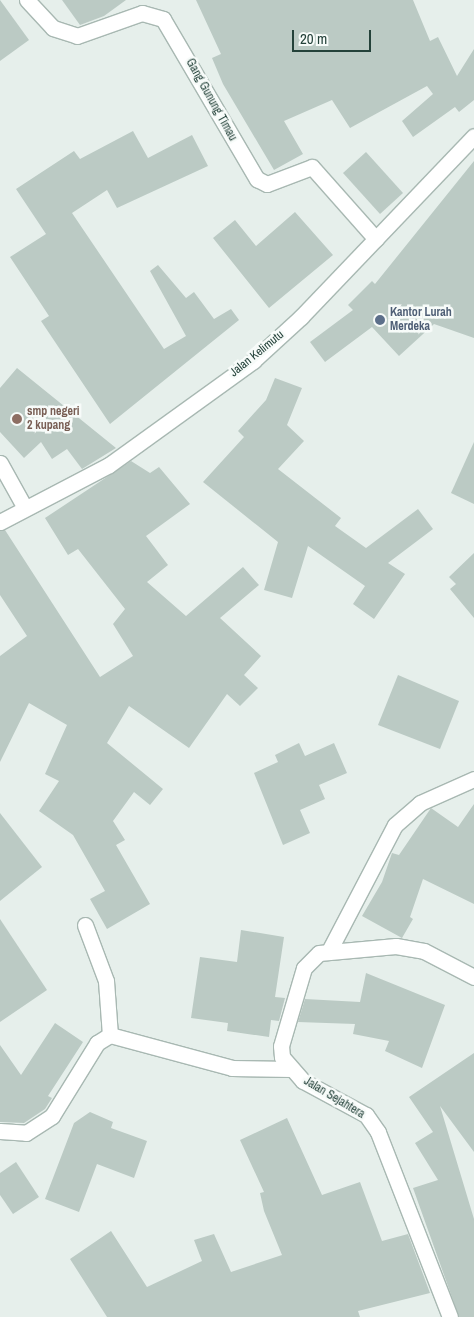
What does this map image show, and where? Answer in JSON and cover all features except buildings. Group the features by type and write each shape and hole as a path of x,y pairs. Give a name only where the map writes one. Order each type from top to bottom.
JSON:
{"street":[{"name":"Gang Gunung Timau","path":"27,0 53,28 77,36 142,13 163,19 257,179 267,184 312,166 376,239"},
{"name":"Jalan Kelimutu","path":"0,522 109,465 252,360 376,239 474,136"},
{"path":"0,463 25,508"},
{"path":"329,952 396,825 420,803 474,779"},
{"path":"85,926 106,981 110,1035"},
{"name":"Jalan Sejahtera","path":"450,1317 378,1132 366,1115 303,1081 282,1057 281,1046 299,983 308,961 329,952 396,946 424,951 474,977"},
{"path":"0,1131 26,1133 52,1116 97,1043 110,1035 232,1068 291,1069"}],"place":[{"name":"Kantor Lurah Merdeka","path":"380,320"},
{"name":"smp negeri 2 kupang","path":"17,419"}]}
